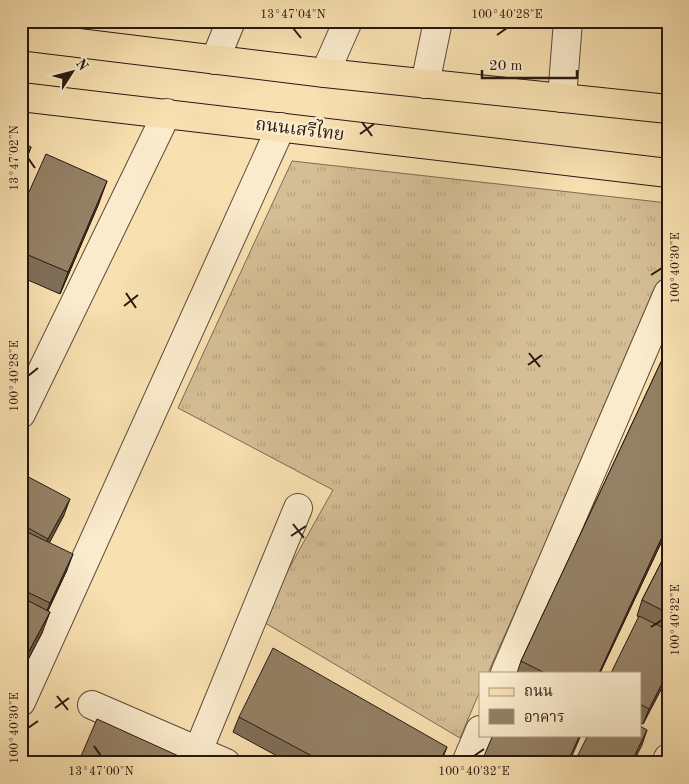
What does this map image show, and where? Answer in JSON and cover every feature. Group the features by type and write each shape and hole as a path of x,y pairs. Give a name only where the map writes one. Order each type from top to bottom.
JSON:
{"main road":[{"path":"21,36 325,73 668,109"},
{"name":"ถนนเสรีไทย","path":"21,96 668,173"}],"street":[{"path":"215,60 231,21"},
{"path":"325,73 348,21"},
{"path":"425,84 438,21"},
{"path":"562,98 568,21"},
{"path":"21,414 167,113"},
{"path":"21,702 281,127"},
{"path":"505,672 668,293"},
{"path":"198,751 298,508"},
{"path":"92,705 226,763"},
{"path":"466,763 479,732"},
{"path":"666,763 668,758"}],"green space":[{"path":"292,161 668,203 668,265 488,672 479,672 479,693 460,738 260,620 333,490 178,408"}],"building":[{"path":"21,142 31,147 21,171"},
{"path":"46,154 107,181 68,272 21,252 21,191 29,192"},
{"path":"668,347 668,524 599,672 543,672 521,661"},
{"path":"21,473 70,499 48,539 21,524"},
{"path":"21,529 73,554 50,603 21,589"},
{"path":"668,549 668,613 642,600"},
{"path":"21,597 50,612 21,666"},
{"path":"639,616 668,630 668,672 649,709 642,705 642,672 611,672"},
{"path":"273,648 447,747 439,763 325,763 239,717"},
{"path":"97,719 194,763 78,763"},
{"path":"642,727 647,730 631,763 574,763 588,736 642,736"},
{"path":"493,736 580,736 567,763 481,763"}]}
